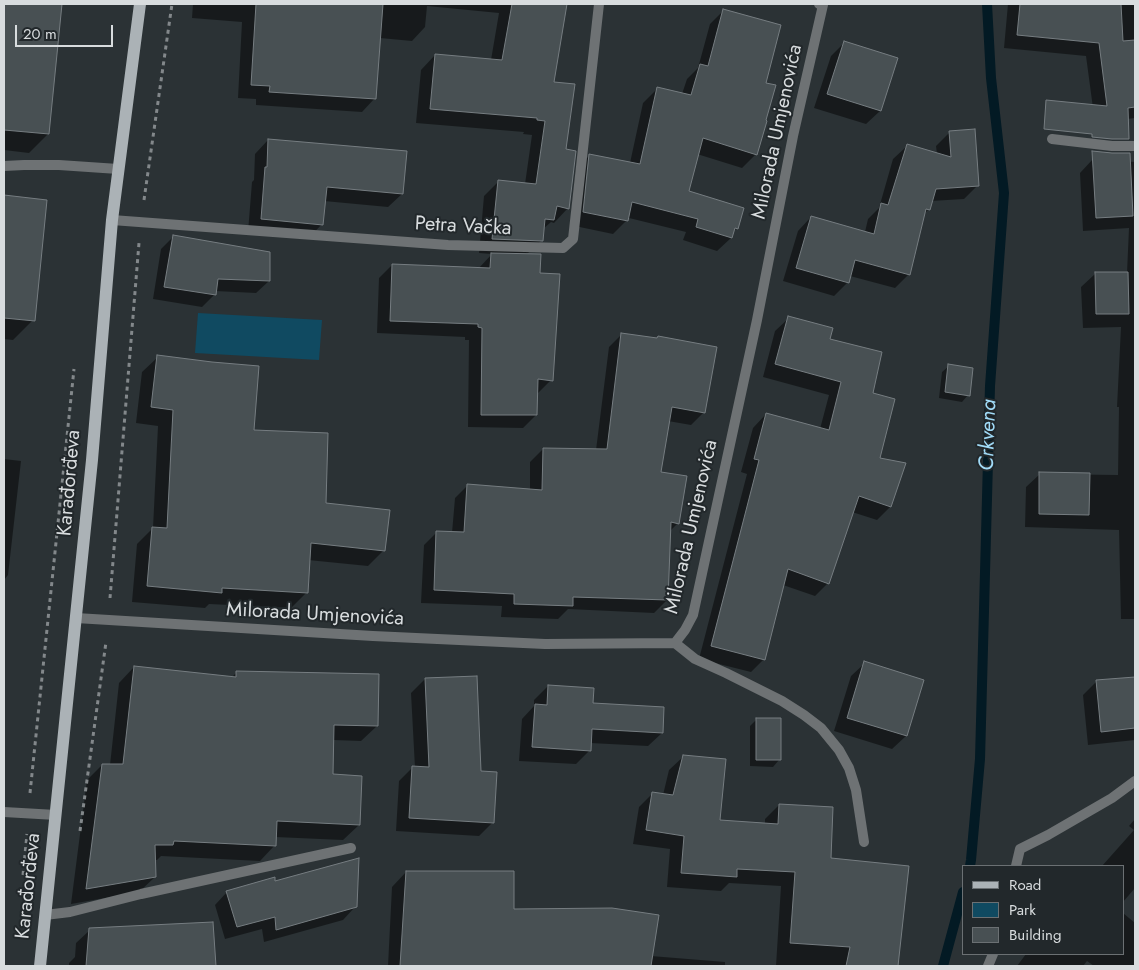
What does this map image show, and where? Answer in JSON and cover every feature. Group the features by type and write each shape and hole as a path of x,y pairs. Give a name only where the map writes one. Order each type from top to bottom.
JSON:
{"main road":[{"name":"Karađorđeva","path":"40,966 92,460 112,220 140,4"}],"street":[{"name":"Petra Vačka","path":"112,220 448,245 564,248 573,239 599,4"},
{"name":"Milorada Umjenovića","path":"76,618 373,636 535,643 674,643 685,630 693,615 757,320 821,5"},
{"path":"1052,139 1112,146 1135,146"},
{"path":"4,166 59,165 118,169"},
{"path":"674,643 695,659 782,701 804,714 822,728 839,750 849,768 856,790 864,842"},
{"path":"1016,865 1020,849 1096,807 1135,781"},
{"path":"4,812 56,815"},
{"path":"45,915 70,912 141,894 351,848"}],"path":[{"path":"79,834 109,620 141,223 172,4"},
{"path":"23,880 28,813 74,363"}],"green space":[{"path":"198,313 322,320 319,360 195,353"}],"building":[{"path":"4,4 62,4 49,134 4,130"},
{"path":"256,4 383,4 376,99 269,92 270,86 251,85"},
{"path":"512,4 567,4 554,82 575,84 566,149 576,151 569,209 557,206 554,220 545,219 543,241 492,239 498,180 536,184 545,121 537,120 537,118 430,109 435,54 502,60"},
{"path":"1020,4 1121,4 1123,41 1135,40 1135,107 1128,108 1129,139 1092,137 1092,134 1044,129 1046,100 1107,106 1099,43 1017,35"},
{"path":"723,9 781,25 766,83 776,85 757,155 703,138 689,191 744,208 738,229 735,228 732,238 696,227 698,219 632,202 628,221 583,212 589,154 640,164 657,87 691,95 700,64 708,66"},
{"path":"844,41 898,58 881,111 827,94"},
{"path":"975,129 979,186 936,189 930,210 926,209 910,275 855,260 849,283 796,268 811,216 874,234 881,203 888,205 907,144 951,157 949,131"},
{"path":"268,139 407,151 403,194 327,187 323,225 261,219"},
{"path":"1092,151 1130,153 1133,216 1096,218"},
{"path":"4,195 47,200 35,321 4,318"},
{"path":"173,235 270,252 270,281 218,279 216,295 164,287"},
{"path":"491,253 541,254 540,273 560,274 553,381 538,379 537,415 481,415 482,328 478,327 478,324 390,321 392,264 490,268"},
{"path":"1095,272 1128,272 1129,314 1096,314"},
{"path":"788,316 833,328 830,339 882,352 873,393 895,399 880,458 906,463 891,507 859,496 829,584 788,569 765,660 711,646 759,460 754,459 766,413 829,430 841,382 775,364"},
{"path":"621,333 657,338 658,336 717,347 705,413 672,407 661,472 687,476 679,524 671,522 668,600 573,597 573,606 514,604 514,594 434,590 436,531 464,532 467,484 542,490 543,448 607,449"},
{"path":"157,355 259,366 254,430 328,433 326,503 390,510 385,551 311,543 308,593 222,588 222,593 147,586 152,527 167,528 173,410 151,407"},
{"path":"948,364 973,368 970,396 945,392"},
{"path":"1039,472 1090,473 1089,515 1039,514"},
{"path":"864,661 924,680 907,736 847,718"},
{"path":"134,666 236,677 236,671 379,674 378,726 334,725 333,774 362,776 360,825 277,821 276,846 174,841 173,845 155,845 156,877 86,889 102,764 123,764"},
{"path":"477,676 481,771 497,772 494,823 409,818 412,766 429,767 425,678"},
{"path":"1135,677 1135,728 1101,732 1096,680"},
{"path":"548,685 594,688 593,703 664,707 663,733 592,729 591,751 532,747 535,704 547,705"},
{"path":"756,718 781,718 781,760 756,760"},
{"path":"683,755 726,759 720,820 778,824 779,804 833,807 831,858 909,866 898,966 846,966 850,947 790,943 795,872 737,869 737,877 681,873 684,836 646,830 652,792 673,795"},
{"path":"359,858 357,907 276,930 275,917 237,927 226,891 275,877 275,881"},
{"path":"406,871 514,871 514,909 612,908 659,915 651,966 400,966"},
{"path":"213,922 216,966 86,966 89,928"}],"waterway":[{"name":"Crkvena","path":"970,865 980,759 990,386 1004,193 991,78 987,4"},
{"name":"Crkvena","path":"943,966 962,896"}]}
